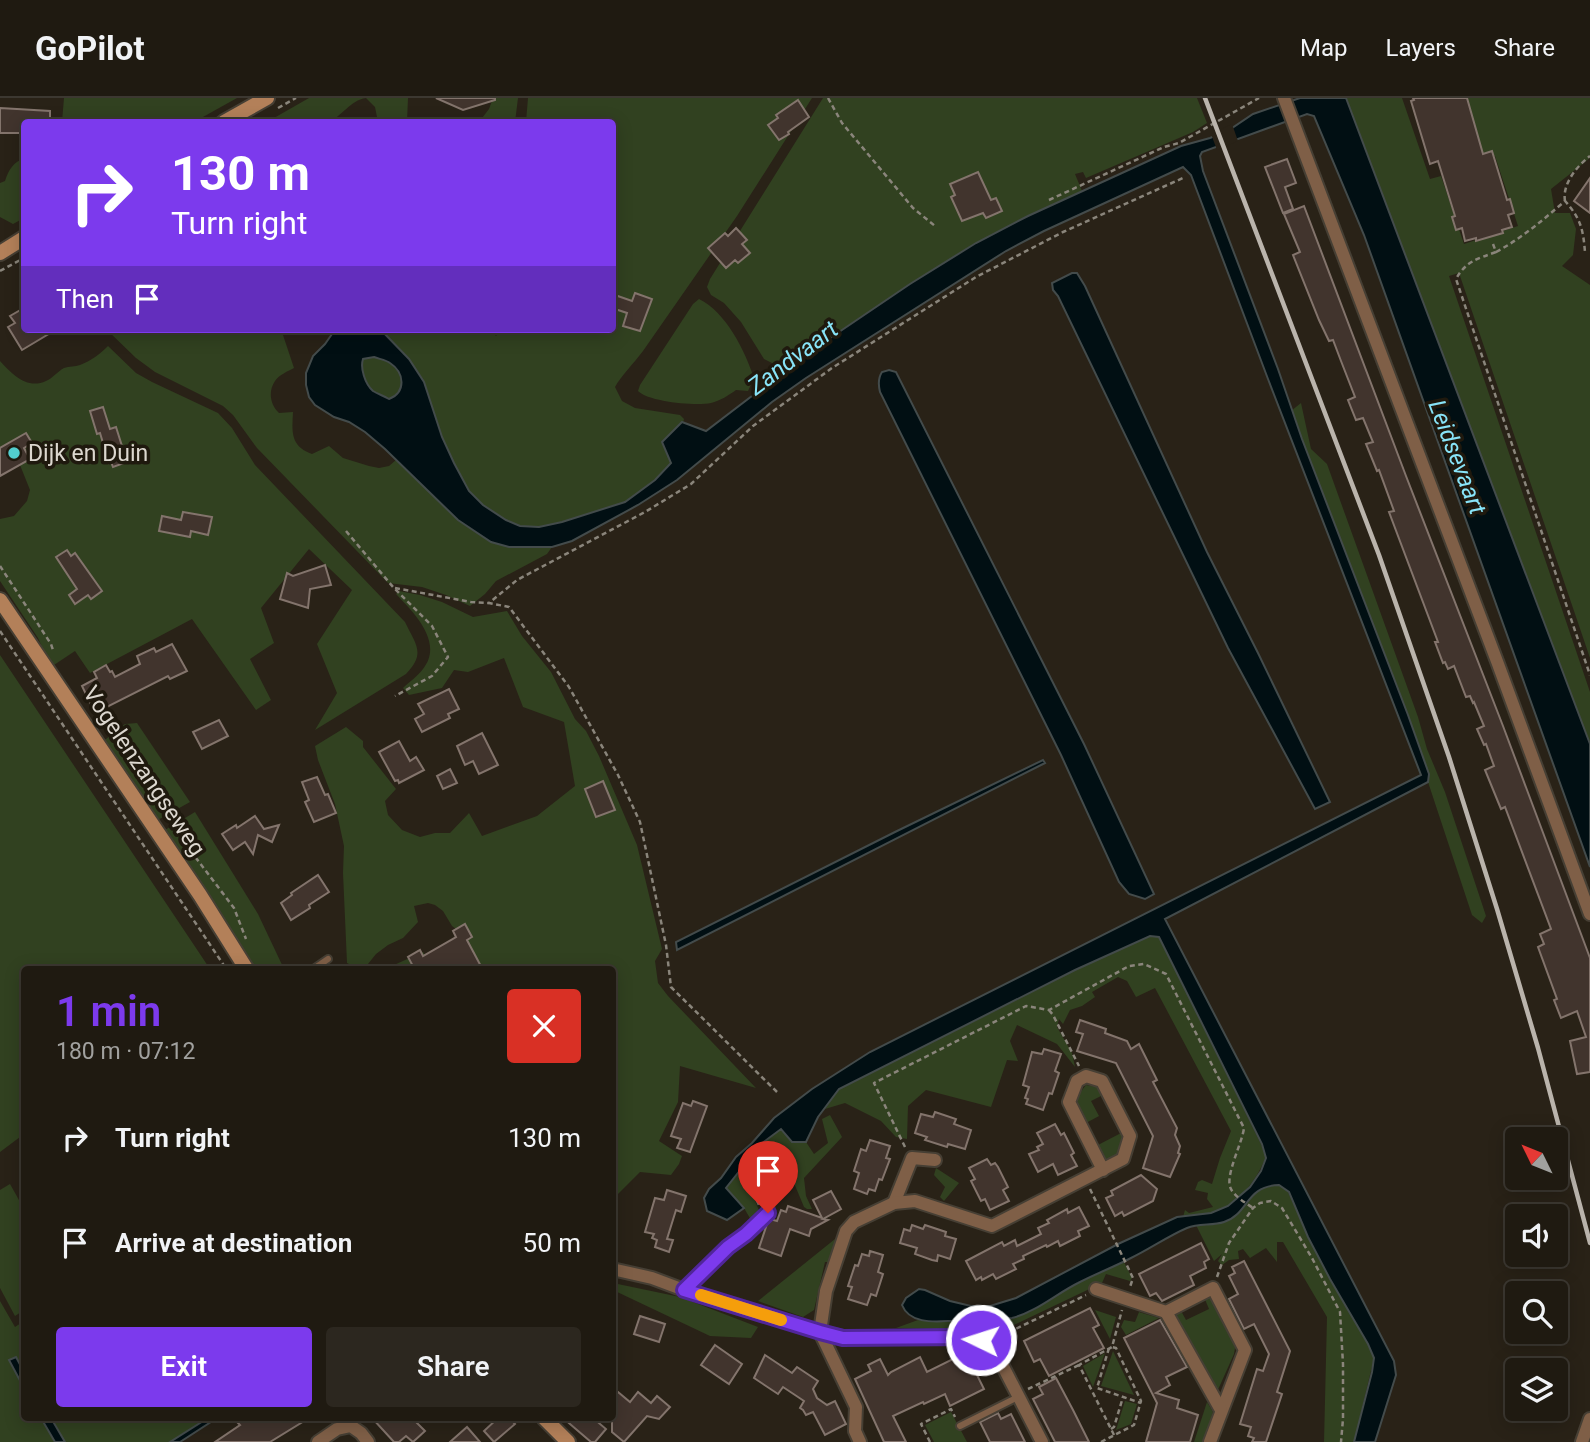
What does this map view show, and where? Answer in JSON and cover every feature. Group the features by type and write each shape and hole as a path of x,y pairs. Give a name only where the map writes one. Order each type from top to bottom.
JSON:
{"main road":[{"path":"229,119 267,98"},
{"path":"0,253 21,240"},
{"name":"Vogelenzangseweg","path":"0,600 192,883 244,966"},
{"path":"547,1421 568,1442"}],"street":[{"path":"1283,98 1590,914"},
{"path":"860,1442 855,1432 856,1407 820,1332 826,1291 846,1231 853,1222 894,1203 915,1201 992,1226 1103,1170 1123,1159 1130,1136 1102,1081 1086,1076 1077,1081 1069,1102 1103,1170"},
{"path":"894,1203 912,1157 935,1160"},
{"path":"616,1270 652,1278 843,1338 968,1337 981,1340 993,1347 1042,1442"},
{"path":"1166,1312 1213,1288 1245,1350 1210,1442"},
{"path":"1096,1289 1166,1312 1221,1410"},
{"path":"1583,1442 1590,1419"},
{"path":"318,1442 337,1429 351,1426 362,1433 368,1442"}],"lane":[{"path":"318,966 328,959"},
{"path":"684,1290 769,1211"},
{"path":"960,1426 1019,1395"}],"path":[{"path":"828,98 842,122 912,208 934,226"},
{"path":"1049,200 1164,147 1179,144 1259,98"},
{"path":"1584,252 1583,231 1576,214 1565,201 1564,194 1570,178 1590,156"},
{"path":"489,603 517,580 645,512 691,484 753,426 832,368 976,277 1063,232 1183,178"},
{"path":"1565,201 1514,242 1462,268 1456,279 1590,675"},
{"path":"1493,244 1496,252"},
{"path":"0,271 21,260"},
{"path":"346,531 393,587 432,626 448,657 432,676 395,696"},
{"path":"0,566 51,644 56,658"},
{"path":"393,587 509,607 569,687 618,775 640,822 666,945 671,987 777,1092"},
{"name":"Vogelenzangseweg","path":"0,631 224,966"},
{"path":"111,736 127,748 153,788 162,821"},
{"path":"177,834 234,908 248,941"},
{"path":"912,1157 874,1083 1026,1006 1049,1010 1129,965 1144,964 1166,974 1244,1128 1229,1176 1229,1187 1252,1207"},
{"path":"1049,1010 1086,1076"},
{"path":"1085,1179 1133,1278 1097,1388 1092,1391"},
{"path":"758,1184 755,1197 759,1205 769,1211"},
{"path":"1213,1288 1229,1242 1252,1207 1271,1201 1278,1204 1286,1212 1340,1312 1343,1364 1341,1442"},
{"path":"993,1347 998,1337 1096,1289"},
{"path":"1019,1395 1111,1347 1116,1348 1141,1403 1134,1426 1101,1442"},
{"path":"1079,1365 1114,1435"},
{"path":"1097,1388 1141,1403"},
{"path":"1111,1429 1114,1427 1123,1397"},
{"path":"930,1442 921,1424 951,1409 960,1426"}],"green space":[{"path":"64,98 237,98 199,119 62,119"},
{"path":"309,98 366,98 355,102 333,119 272,119"},
{"path":"366,98 408,98 407,119 377,119 375,107"},
{"path":"493,98 518,98 515,119 481,119"},
{"path":"528,98 812,98 737,216 615,387 622,401 635,408 680,415 684,419 671,463 655,480 625,502 539,527 520,526 506,520 483,505 469,491 442,437 424,381 409,359 384,333 493,333 496,336 499,333 616,333 616,119 526,119"},
{"path":"823,98 1197,98 1207,123 1193,132 1086,178 1083,172 1075,174 1082,191 976,243 910,284 792,366 782,368 764,359 741,322 724,303 711,295 707,287"},
{"path":"1346,98 1402,98 1430,179 1441,176 1464,244 1518,226 1495,156 1484,159 1466,98 1590,98 1590,158 1551,189 1555,213 1570,213 1576,229 1573,255 1562,266 1590,285 1590,658 1459,273 1449,276 1590,692 1590,744"},
{"path":"21,160 21,220 13,224 0,217 0,183 5,181 14,164"},
{"path":"699,299 718,313 740,345 754,378 748,391 736,390 718,401 704,404 673,402 644,395 638,391 640,385 693,304"},
{"path":"110,333 282,333 294,368 275,381 271,398 279,413 293,412 294,437 305,451 312,454 329,446 343,458 379,468 389,466 396,460 458,520 509,547 552,547 547,554 496,581 470,606 422,587 388,583 257,448 233,415 223,406 155,372"},
{"path":"108,346 136,373 218,413 232,428 255,465 405,622 417,649 416,660 406,674 315,730 337,693 317,644 352,590 309,549 261,608 274,643 250,659 271,700 256,710 192,619 90,673 75,651 51,667 38,638 0,581 0,519 14,516 27,501 30,490 18,460 0,471 0,361 20,379 32,384 49,380 64,368 88,361"},
{"path":"374,357 390,363 401,377 401,387 395,396 389,399 373,391 364,376 363,359"},
{"path":"1301,403 1311,449 1327,464 1418,717 1427,749 1445,792 1486,916 1482,923 1472,915 1428,782 1429,774 1291,411"},
{"path":"399,591 420,595 473,617 507,611 522,636 551,672 575,719 586,731 599,756 637,845 662,949 655,961 658,983 756,1088 680,1066 678,1102 659,1141 682,1156 671,1175 640,1172 616,1196 616,966 381,966 394,965 423,952 428,959 463,940 443,911 428,903 414,906 418,922 403,938 376,954 366,966 347,963 344,846 335,804 315,746 346,727 363,741 363,747 396,789 385,801 388,815 402,830 420,837 450,833 469,813 482,836 537,816 575,786 564,722 523,707 504,658 468,672 454,670 442,688 409,695 403,688 423,669 429,659 430,649 424,628 396,594"},
{"path":"0,655 208,966 21,966 21,1136 0,1152"},
{"path":"137,723 190,802 147,826 96,747 125,724"},
{"path":"195,812 258,914 283,966 241,966 155,836"},
{"path":"1150,936 1159,937 1266,1157 1245,1191 1221,1210 1183,1217 1185,1210 1189,1213 1213,1207 1207,1199 1208,1193 1195,1190 1198,1182 1202,1180 1212,1184 1231,1131 1155,988 1136,997 1127,981 1118,977 1092,992 1095,997 1082,1006 1070,1010 1063,1024 1059,1019 1057,1027 1072,1053 1075,1067 1057,1044 1017,1025 1010,1041 1018,1061 1007,1060 991,1107 926,1090 908,1106 907,1139 896,1137 881,1121 845,1103 825,1109 839,1089 1075,970"},
{"path":"1086,1085 1097,1087 1103,1095 1091,1101 1099,1116 1086,1123 1077,1100"},
{"path":"830,1115 842,1137 804,1178 806,1196 812,1209 804,1207 784,1159 752,1193 760,1213 751,1220 726,1188 761,1144 781,1129 792,1142 806,1142 814,1154 828,1143 822,1119"},
{"path":"1123,1132 1123,1149 1107,1163 1098,1145"},
{"path":"936,1168 959,1183 944,1201 940,1197 945,1187 934,1175"},
{"path":"10,1184 21,1204 21,1312 15,1316 0,1288 0,1190"},
{"path":"1270,1185 1279,1185 1288,1192 1308,1237 1374,1358 1354,1442 1324,1442 1327,1317 1283,1242 1277,1242 1277,1262 1266,1248 1250,1258 1243,1249 1238,1251 1239,1259 1229,1260 1222,1265 1218,1261 1222,1254 1214,1261 1196,1225 1218,1224 1232,1219 1257,1192"},
{"path":"835,1239 831,1262 825,1262 814,1310 803,1317 758,1301"},
{"path":"1124,1262 1132,1278 1130,1281 1106,1274 1102,1283 991,1336 973,1330 896,1328 918,1320 976,1321 1030,1312 1078,1283"},
{"path":"616,1284 680,1297 758,1327 751,1338 710,1336 616,1291"},
{"path":"1209,1294 1236,1342 1234,1354 1217,1392 1174,1312 1180,1309 1186,1320 1209,1309 1204,1297"},
{"path":"0,1301 15,1327 21,1323 21,1366 16,1357 9,1360 21,1382 21,1421 43,1421 55,1442 0,1442"},
{"path":"1095,1310 1116,1317 1110,1339"},
{"path":"1139,1312 1159,1318 1126,1335 1121,1327 1124,1320 1135,1322"},
{"path":"1113,1351 1134,1395 1101,1386"},
{"path":"1105,1353 1093,1387 1083,1366"},
{"path":"1125,1401 1137,1404 1131,1424 1116,1430"},
{"path":"1207,1402 1213,1412 1203,1442 1194,1442"},
{"path":"951,1412 967,1442 934,1442 925,1425"},
{"path":"53,1421 203,1421 170,1442 65,1442"}],"water":[{"name":"Leidsevaart","path":"1300,98 1346,98 1590,744 1590,867 1364,235 1314,116 1307,114 1202,152 1200,156 1203,171 1429,774 1428,782 1165,919 1394,1361 1396,1375 1375,1442 1354,1442 1374,1358 1308,1237 1289,1192 1279,1185 1260,1190 1238,1213 1224,1222 1180,1231 1078,1283 1038,1307 1012,1318 928,1321 910,1315 902,1305 906,1298 919,1289 971,1306 990,1306 1016,1298 1118,1244 1177,1217 1211,1213 1228,1206 1250,1187 1266,1158 1262,1144 1159,937 1150,936 1075,970 839,1089 818,1117 806,1142 792,1142 781,1129 761,1144 726,1188 744,1208 727,1220 707,1211 704,1198 736,1157 774,1118 812,1089 870,1052 1421,775 1191,175 1183,167 1006,251 806,378 772,402 677,480 572,541 552,547 509,547 491,542 458,520 365,432 315,405 309,397 306,385 306,373 313,356 332,334 384,333 409,359 424,382 442,437 469,491 483,505 520,526 539,527 562,522 625,502 655,480 671,463 662,442 682,422 706,431 808,353 976,243 1028,216 1181,146 1229,130 1253,114","holes":["374,357 395,367 402,382 395,396 389,399 373,391 362,367 363,359"]},
{"path":"1077,273 1085,286 1207,552 1330,802 1315,809 1228,648 1053,290 1052,283"},
{"path":"882,372 896,372 1084,744 1154,894 1145,899 1129,894 1119,882 1061,755 880,392"},
{"path":"1043,760 1045,763 677,950 676,942"},
{"path":"16,1357 21,1366 21,1382 9,1360"},
{"path":"43,1421 53,1421 65,1442 55,1442"},
{"path":"203,1421 212,1421 180,1442 170,1442"}],"pier":[{"path":"1232,124 1238,141 1217,150 1211,134"}],"building":[{"path":"436,98 495,98 495,100 463,110"},
{"path":"1413,98 1467,98 1483,154 1492,151 1507,200 1510,199 1514,213 1508,215 1512,227 1502,230 1503,233 1476,241 1476,238 1465,241 1462,228 1456,230 1452,217 1455,216 1438,161 1430,164 1411,101"},
{"path":"798,100 809,117 779,140 768,125 778,118 776,115"},
{"path":"0,108 50,111 50,119 21,119 21,133 0,133"},
{"path":"1287,159 1296,183 1285,187 1293,209 1283,213 1265,167"},
{"path":"978,172 991,200 996,198 1002,211 986,218 983,213 962,221 951,197 955,195 950,184"},
{"path":"1590,178 1590,213 1574,201"},
{"path":"1304,206 1590,958 1590,1072 1577,1074 1570,1041 1586,1037 1577,1011 1561,1018 1554,1000 1557,999 1538,947 1544,944 1540,934 1551,929 1505,807 1501,809 1485,770 1494,766 1477,729 1484,726 1474,702 1470,696 1466,697 1454,666 1448,669 1445,662 1443,663 1435,642 1438,642 1389,512 1394,511 1366,444 1373,442 1363,418 1356,420 1348,400 1355,397 1333,340 1329,341 1319,320 1293,255 1300,252 1284,214"},
{"path":"736,228 747,240 742,244 750,253 738,263 735,260 726,268 708,248 725,233 728,236"},
{"path":"635,293 652,299 640,331 623,326 627,313 616,309 616,295 632,301"},
{"path":"21,310 21,333 50,333 22,350 8,327 15,323 10,316"},
{"path":"103,407 110,429 116,427 127,462 113,467 111,462 109,463 100,433 97,434 90,411"},
{"name":"Dijk en Duin","path":"26,433 32,443 24,448 30,459 0,476 0,448"},
{"path":"183,512 212,517 208,535 191,531 190,537 159,531 162,516 181,520"},
{"path":"67,550 71,556 75,553 102,591 91,599 88,595 75,604 69,595 77,589 56,557"},
{"path":"325,565 331,585 310,589 308,608 280,599 287,573 293,576"},
{"path":"172,644 187,671 170,679 168,676 95,713 82,686 97,678 94,672 106,665 115,677 140,664 137,656 154,648 156,652"},
{"path":"449,689 459,709 448,714 450,718 422,732 415,719 424,714 418,704"},
{"path":"219,720 228,736 202,749 193,732"},
{"path":"482,733 498,765 479,774 473,761 465,765 457,746"},
{"path":"399,741 410,761 416,757 424,770 399,783 398,780 395,781 379,752"},
{"path":"450,769 457,783 443,789 437,776"},
{"path":"317,777 336,813 314,822 305,802 309,800 302,782"},
{"path":"603,781 615,810 596,817 585,789"},
{"path":"255,816 264,829 279,825 272,842 258,835 253,854 245,842 233,850 222,834"},
{"path":"318,875 329,892 291,920 281,903"},
{"path":"465,924 472,937 467,940 481,966 413,966 408,957 420,950 423,956 456,937 453,931"},
{"path":"1080,1020 1106,1029 1105,1033 1127,1041 1131,1049 1139,1044 1157,1080 1153,1082 1177,1128 1175,1135 1180,1154 1170,1177 1143,1168 1153,1136 1116,1063 1077,1051 1083,1034 1076,1032"},
{"path":"1044,1049 1061,1054 1055,1071 1059,1073 1043,1110 1026,1104 1029,1087 1023,1085 1032,1052 1042,1054"},
{"path":"693,1101 707,1106 690,1152 677,1148 681,1139 671,1136 683,1103 691,1106"},
{"path":"935,1112 956,1119 954,1124 971,1130 965,1149 925,1140 927,1137 915,1133 921,1114 933,1117"},
{"path":"1055,1124 1061,1135 1064,1133 1077,1166 1058,1175 1053,1164 1038,1172 1029,1154 1039,1150 1037,1147 1043,1144 1037,1133"},
{"path":"870,1140 890,1146 886,1158 890,1159 875,1191 869,1189 867,1194 854,1189 859,1173 854,1171 861,1149 866,1151"},
{"path":"987,1159 991,1165 995,1163 998,1167 1008,1187 1003,1190 1009,1201 990,1210 985,1199 981,1201 971,1181 975,1179 969,1168"},
{"path":"1141,1175 1157,1189 1153,1201 1124,1216 1122,1212 1115,1216 1106,1198 1113,1195 1111,1191"},
{"path":"667,1190 686,1196 681,1212 676,1210 667,1239 673,1240 669,1252 655,1247 657,1240 652,1238 654,1234 645,1232 655,1198 664,1200"},
{"path":"831,1191 841,1209 811,1229 809,1236 790,1229 781,1256 759,1248 768,1221 777,1221 781,1210 786,1212 788,1206 822,1218 813,1200"},
{"path":"1079,1207 1089,1226 1078,1231 1080,1236 1060,1246 1058,1241 1023,1256 1024,1259 1013,1264 1016,1269 996,1279 993,1274 976,1280 966,1261 1002,1242 1004,1246 1015,1240 1017,1246 1041,1234 1038,1228 1049,1223 1047,1220 1067,1209 1068,1213"},
{"path":"912,1225 923,1229 925,1225 946,1232 945,1236 956,1239 950,1259 938,1255 937,1261 932,1260 915,1254 917,1248 900,1243 904,1229 910,1231"},
{"path":"1201,1243 1209,1259 1204,1262 1206,1268 1190,1276 1194,1285 1162,1301 1156,1293 1150,1296 1139,1274"},
{"path":"870,1251 883,1255 878,1272 883,1274 876,1296 871,1294 867,1305 848,1299 852,1287 848,1286 855,1265 858,1266 862,1254 869,1256"},
{"path":"1244,1261 1290,1351 1277,1392 1282,1394 1266,1442 1252,1442 1254,1438 1248,1436 1251,1427 1240,1424 1257,1369 1263,1371 1269,1354 1254,1324 1244,1329 1229,1299 1238,1294 1229,1276 1235,1273 1232,1267"},
{"path":"1090,1308 1099,1325 1093,1328 1104,1348 1049,1376 1040,1359 1034,1362 1024,1341"},
{"path":"640,1316 665,1324 659,1342 634,1334"},
{"path":"1160,1320 1187,1367 1166,1377 1170,1385 1156,1393 1179,1400 1177,1408 1198,1415 1190,1442 1146,1442 1157,1403 1124,1338"},
{"path":"715,1345 742,1364 729,1384 701,1365"},
{"path":"765,1355 792,1373 797,1367 818,1381 813,1389 817,1398 827,1405 835,1401 846,1424 825,1435 813,1412 806,1415 800,1408 804,1401 783,1387 778,1394 754,1378"},
{"path":"961,1355 968,1370 973,1367 984,1389 950,1406 945,1394 893,1416 906,1442 884,1442 855,1379 871,1371 868,1365 880,1359 888,1375 920,1357 927,1372"},
{"path":"1056,1378 1089,1442 1055,1442 1033,1399 1043,1394 1039,1387"},
{"path":"616,1390 630,1402 638,1392 651,1403 657,1396 670,1407 659,1419 647,1416 624,1442 612,1432 612,1421 616,1421"},
{"path":"998,1413 1001,1419 1011,1414 1025,1442 990,1442 980,1422"},
{"path":"304,1421 270,1442 215,1442 240,1425 238,1423"},
{"path":"375,1421 415,1421 425,1431 413,1442 406,1436 399,1442 394,1442"},
{"path":"495,1421 512,1421 515,1424 494,1442 484,1431"},
{"path":"566,1421 597,1421 606,1429 595,1442 591,1442"},
{"path":"467,1427 480,1442 450,1442"}],"railway":[{"path":"1205,98 1379,555 1449,757 1538,1048 1590,1243"}],"slow traffic":[{"path":"701,1295 781,1320"}],"place":[{"name":"Dijk en Duin","path":"14,453"}],"route":[{"path":"768,1213 684,1290 843,1338 968,1337 981,1340"}],"water label":[{"name":"Zandvaart","path":"793,358"}]}
